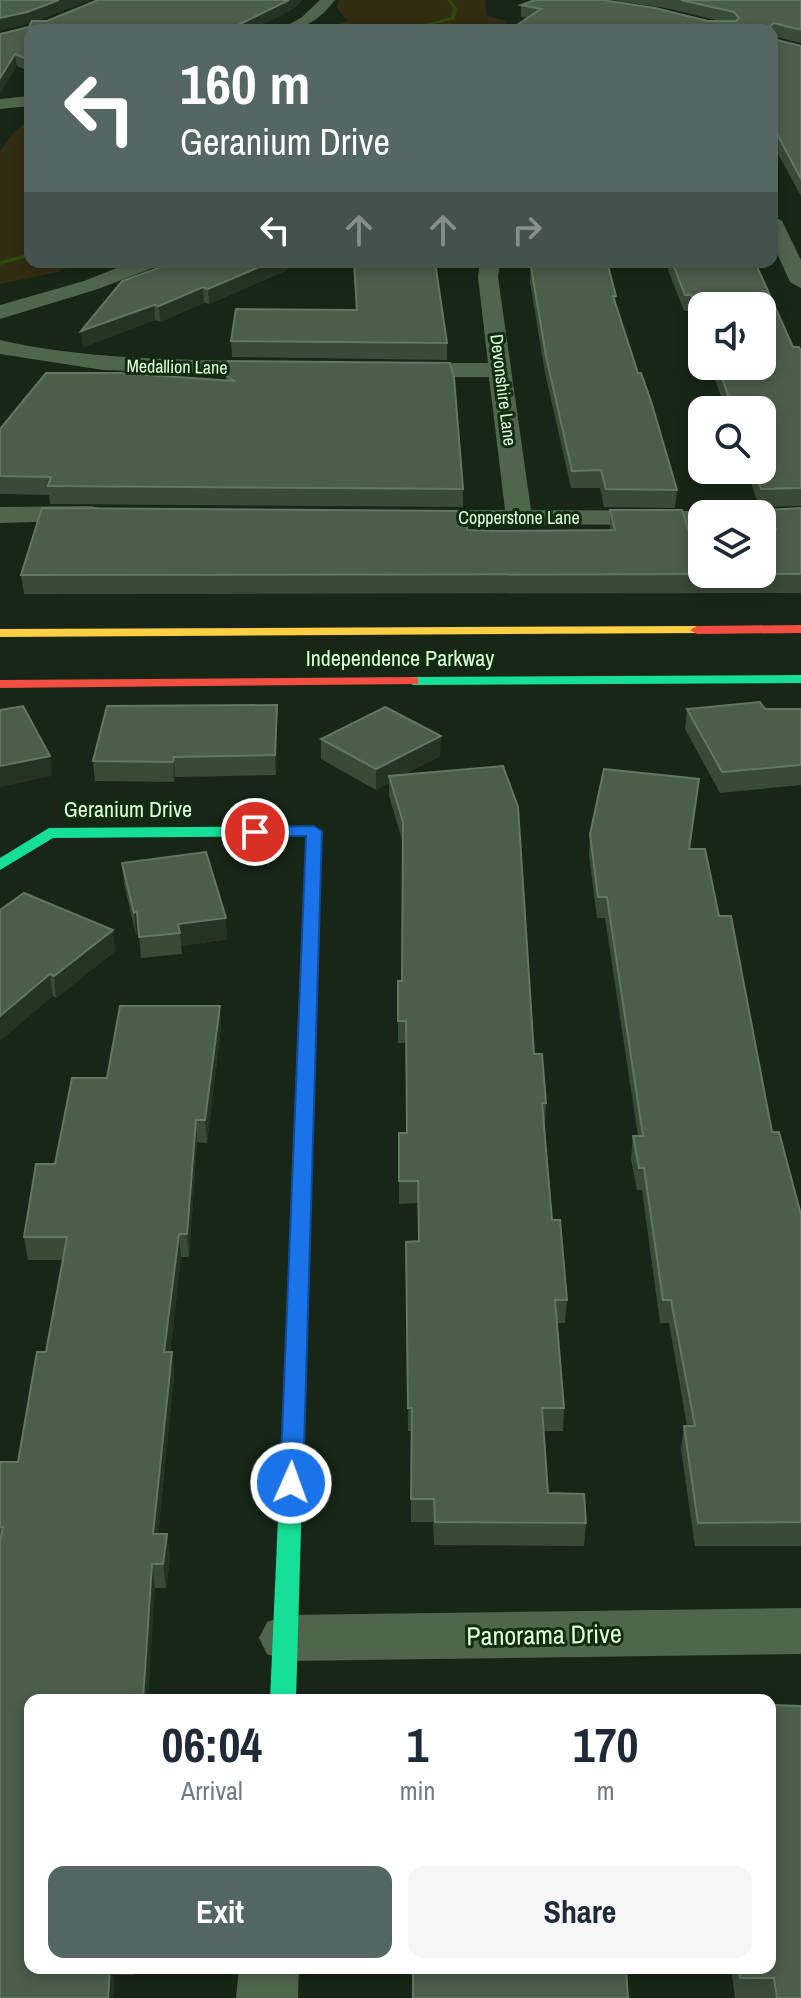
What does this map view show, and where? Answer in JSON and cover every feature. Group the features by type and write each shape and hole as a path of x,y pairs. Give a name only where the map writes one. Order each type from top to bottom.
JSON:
{"main road":[{"name":"Independence Parkway","path":"0,633 801,629"},
{"name":"Independence Parkway","path":"0,684 801,679"},
{"name":"Geranium Drive","path":"0,865 49,833 314,831 286,1638"},
{"path":"283,1694 286,1638"}],"street":[{"path":"299,24 328,0"},
{"path":"0,104 24,102"},
{"path":"778,234 801,282"},
{"path":"0,312 136,268"},
{"name":"Devonshire Lane","path":"489,268 519,518"},
{"name":"Medallion Lane","path":"0,347 106,365 306,370"},
{"path":"383,370 500,370"},
{"path":"0,515 116,514"},
{"path":"776,517 801,516"},
{"name":"Copperstone Lane","path":"392,518 688,517"},
{"name":"Panorama Drive","path":"286,1638 801,1631"},
{"path":"267,1998 269,1974"}],"shaded area":[{"path":"339,0 485,0 487,16 507,21 505,24 338,24 348,21 337,8"},
{"path":"24,124 24,268 66,268 0,284 0,151"}],"building":[{"path":"0,0 59,0 0,18"},
{"path":"98,0 289,0 240,24 30,24 32,21 47,21"},
{"path":"535,0 602,0 655,8 708,21 736,21 739,18 734,12 681,0 801,0 801,30 774,23 518,24 541,9 521,5"},
{"path":"24,28 24,58 15,54 0,78 0,34"},
{"path":"778,40 801,46 801,179 778,136"},
{"path":"158,268 257,268 208,289 203,287 159,306 154,305 81,331 122,281"},
{"path":"354,268 436,268 447,343 231,341 236,309 357,310"},
{"path":"531,268 609,268 616,296 613,296 638,373 641,373 651,401 677,490 606,489 601,470 572,471 546,356"},
{"path":"674,268 758,268 768,292 688,292 685,295"},
{"path":"776,309 793,347 799,347 801,352 801,488 761,489 759,484 776,484 776,396 728,396 723,380 776,380"},
{"path":"228,361 450,363 454,377 463,489 48,486 51,477 0,476 0,429 46,373 120,373 235,381 225,375"},
{"path":"42,508 465,511 467,530 496,531 615,530 610,510 682,510 688,529 688,574 21,575"},
{"path":"801,508 801,574 776,574 776,510"},
{"path":"760,702 765,709 801,709 801,765 722,772 687,709"},
{"path":"277,705 275,755 174,757 173,762 93,761 107,706"},
{"path":"23,706 50,756 0,766 0,710"},
{"path":"385,707 441,736 376,769 321,739"},
{"path":"503,766 518,807 534,1054 542,1054 546,1103 542,1103 552,1220 560,1220 567,1300 555,1300 564,1408 542,1408 548,1493 584,1494 586,1523 435,1522 434,1499 411,1499 412,1408 408,1408 406,1242 419,1241 418,1181 399,1181 399,1133 407,1133 406,1021 398,1021 398,981 402,981 403,822 389,776"},
{"path":"604,769 699,779 689,849 705,849 719,916 731,916 772,1132 779,1132 801,1215 801,1522 698,1523 684,1426 695,1426 671,1300 663,1300 644,1168 639,1168 633,1136 643,1136 607,897 598,897 590,834"},
{"path":"206,852 226,918 178,924 180,933 139,937 137,911 134,913 122,863"},
{"path":"24,893 113,930 54,976 50,974 0,1016 0,910"},
{"path":"120,1006 220,1006 205,1120 196,1120 187,1234 179,1234 164,1352 172,1352 153,1534 167,1534 163,1564 152,1564 143,1694 24,1694 24,1974 110,1974 108,1998 0,1998 0,1542 3,1527 0,1527 0,1462 18,1462 37,1352 46,1352 67,1237 24,1237 36,1164 55,1164 72,1078 107,1078"},
{"path":"776,1705 801,1706 801,1998 777,1998 774,1978 740,1978 739,1974 776,1974"},
{"path":"413,1974 626,1974 628,1998 413,1998"}],"waterway":[{"path":"430,24 453,18 455,8 449,0"},
{"path":"0,263 24,257"}],"traffic: fast":[{"path":"413,681 801,679"},
{"path":"0,865 49,833 314,831 309,973"},
{"path":"283,1694 293,1427"}],"traffic: slow":[{"path":"0,633 697,630"}],"traffic: jam":[{"path":"697,630 801,629"},
{"path":"0,684 413,681"},
{"path":"293,1427 309,973"}],"route":[{"path":"255,832 314,831 291,1483"}]}
